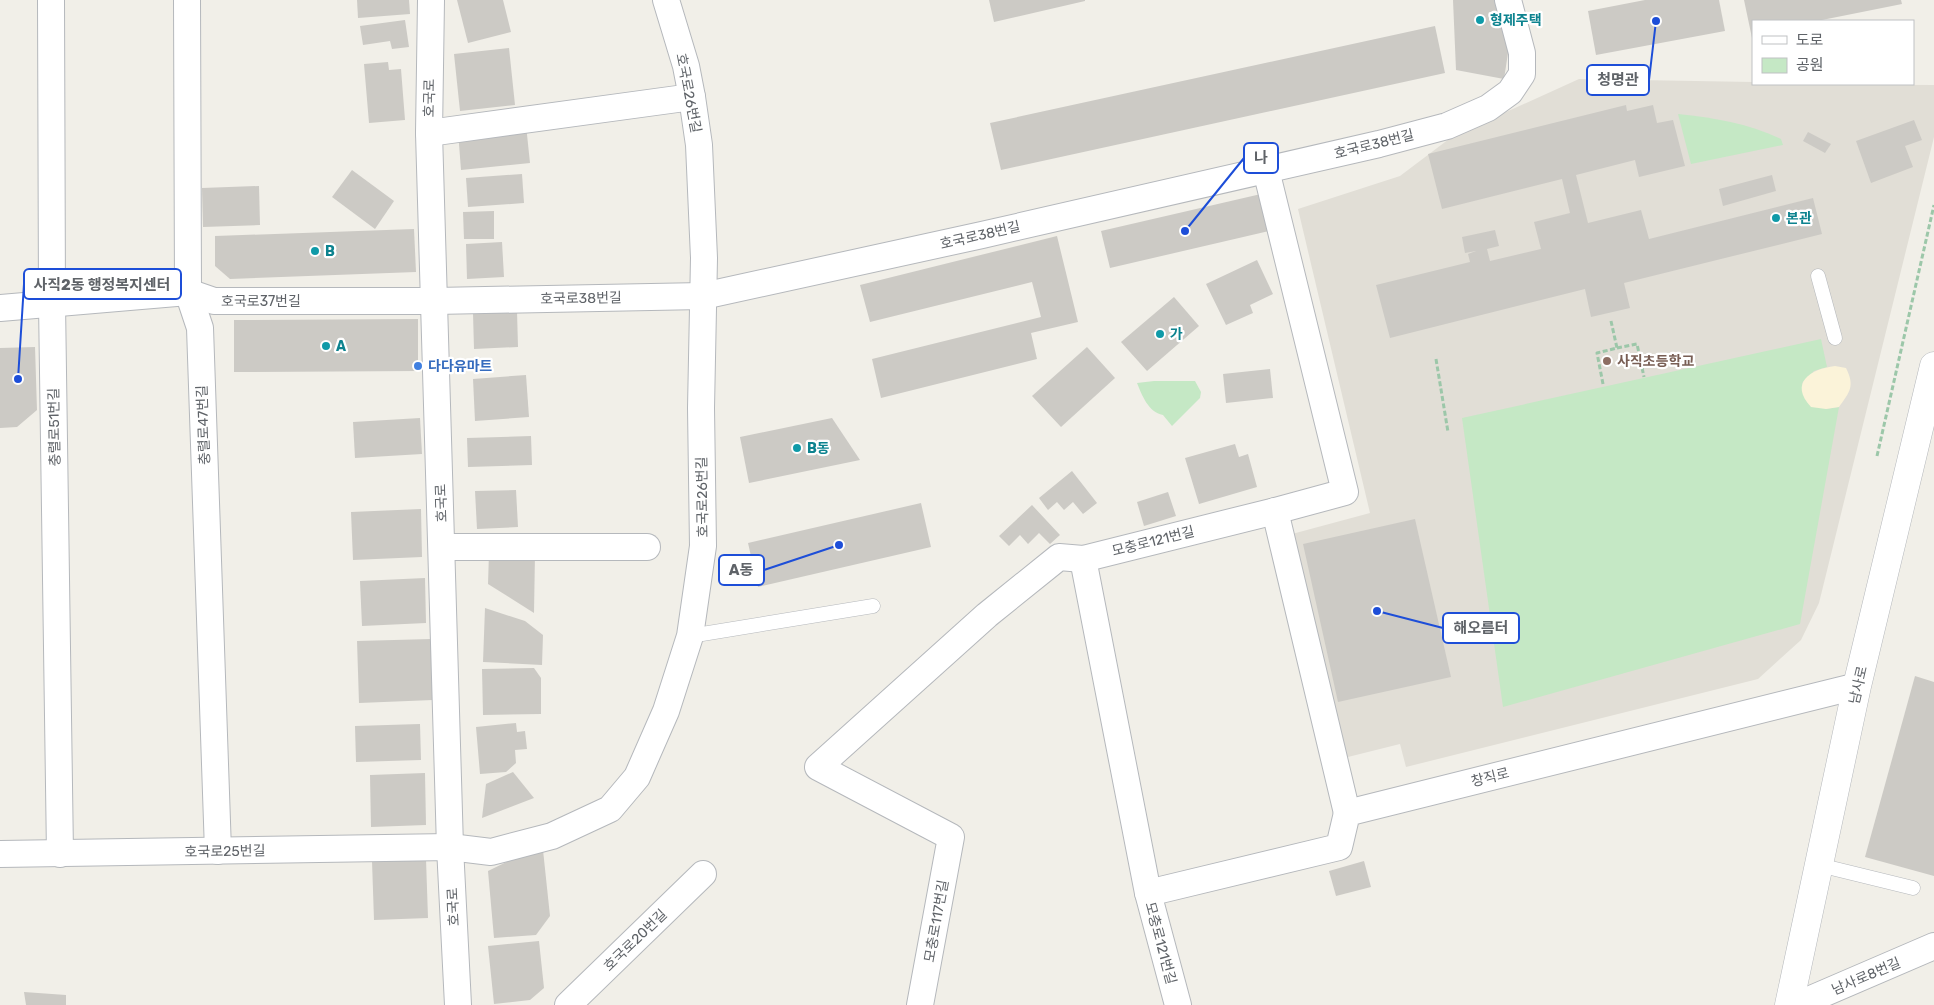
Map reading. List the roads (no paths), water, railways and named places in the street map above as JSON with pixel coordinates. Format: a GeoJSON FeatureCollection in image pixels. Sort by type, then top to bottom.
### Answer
{"type":"FeatureCollection","features":[{"type":"Feature","properties":{"kind":"street","name":"충렬로51번길"},"geometry":{"type":"LineString","coordinates":[[51,0],[52,303],[60,854]]}},
{"type":"Feature","properties":{"kind":"street","name":"충렬로47번길"},"geometry":{"type":"LineString","coordinates":[[187,0],[188,292],[200,328],[218,851]]}},
{"type":"Feature","properties":{"kind":"street","name":"호국로"},"geometry":{"type":"LineString","coordinates":[[431,0],[429,132],[450,847],[458,1005]]}},
{"type":"Feature","properties":{"kind":"street","name":"호국로26번길"},"geometry":{"type":"LineString","coordinates":[[450,847],[491,852],[552,836],[610,809],[636,778],[666,711],[690,636],[703,546],[701,408],[704,258],[699,145],[692,96],[686,66],[666,0]]}},
{"type":"Feature","properties":{"kind":"street","name":"호국로38번길"},"geometry":{"type":"LineString","coordinates":[[435,301],[703,296],[982,235],[1379,144],[1447,126],[1488,108],[1510,92],[1522,74],[1522,53],[1508,0]]}},
{"type":"Feature","properties":{"kind":"street"},"geometry":{"type":"LineString","coordinates":[[429,132],[692,96]]}},
{"type":"Feature","properties":{"kind":"street","name":"모충로121번길"},"geometry":{"type":"LineString","coordinates":[[1178,1005],[1148,893],[1083,559],[1345,492],[1266,170]]}},
{"type":"Feature","properties":{"kind":"street","name":"호국로37번길"},"geometry":{"type":"LineString","coordinates":[[0,308],[188,292],[214,301],[435,301]]}},
{"type":"Feature","properties":{"kind":"street","name":"남사로"},"geometry":{"type":"LineString","coordinates":[[1789,1005],[1857,686],[1934,366]]}},
{"type":"Feature","properties":{"kind":"street"},"geometry":{"type":"LineString","coordinates":[[1148,893],[1339,847],[1347,812],[1275,511]]}},
{"type":"Feature","properties":{"kind":"street"},"geometry":{"type":"LineString","coordinates":[[442,547],[647,547]]}},
{"type":"Feature","properties":{"kind":"street","name":"모충로117번길"},"geometry":{"type":"LineString","coordinates":[[920,1005],[951,837],[818,767],[987,615],[1059,557],[1083,559]]}},
{"type":"Feature","properties":{"kind":"street","name":"창직로"},"geometry":{"type":"LineString","coordinates":[[1347,812],[1857,686]]}},
{"type":"Feature","properties":{"kind":"street","name":"호국로25번길"},"geometry":{"type":"LineString","coordinates":[[0,854],[450,847]]}},
{"type":"Feature","properties":{"kind":"street","name":"호국로20번길"},"geometry":{"type":"LineString","coordinates":[[568,1005],[703,874]]}},
{"type":"Feature","properties":{"kind":"street","name":"남사로8번길"},"geometry":{"type":"LineString","coordinates":[[1798,1005],[1934,946]]}},
{"type":"Feature","properties":{"kind":"lane"},"geometry":{"type":"LineString","coordinates":[[1818,276],[1835,338]]}},
{"type":"Feature","properties":{"kind":"lane"},"geometry":{"type":"LineString","coordinates":[[690,636],[873,606]]}},
{"type":"Feature","properties":{"kind":"lane"},"geometry":{"type":"LineString","coordinates":[[1819,865],[1913,888]]}},
{"type":"Feature","properties":{"kind":"place","name":"형제주택"},"geometry":{"type":"Point","coordinates":[1480,20]}},
{"type":"Feature","properties":{"kind":"place","name":"청명관"},"geometry":{"type":"Point","coordinates":[1656,21]}},
{"type":"Feature","properties":{"kind":"place","name":"본관"},"geometry":{"type":"Point","coordinates":[1776,218]}},
{"type":"Feature","properties":{"kind":"place","name":"나"},"geometry":{"type":"Point","coordinates":[1185,231]}},
{"type":"Feature","properties":{"kind":"place","name":"B"},"geometry":{"type":"Point","coordinates":[315,251]}},
{"type":"Feature","properties":{"kind":"place","name":"가"},"geometry":{"type":"Point","coordinates":[1160,334]}},
{"type":"Feature","properties":{"kind":"place","name":"A"},"geometry":{"type":"Point","coordinates":[326,346]}},
{"type":"Feature","properties":{"kind":"place","name":"사직초등학교"},"geometry":{"type":"Point","coordinates":[1607,361]}},
{"type":"Feature","properties":{"kind":"place","name":"다다유마트"},"geometry":{"type":"Point","coordinates":[418,366]}},
{"type":"Feature","properties":{"kind":"place","name":"사직2동 행정복지센터"},"geometry":{"type":"Point","coordinates":[18,379]}},
{"type":"Feature","properties":{"kind":"place","name":"B동"},"geometry":{"type":"Point","coordinates":[797,448]}},
{"type":"Feature","properties":{"kind":"place","name":"A동"},"geometry":{"type":"Point","coordinates":[839,545]}},
{"type":"Feature","properties":{"kind":"place","name":"해오름터"},"geometry":{"type":"Point","coordinates":[1377,611]}}]}
